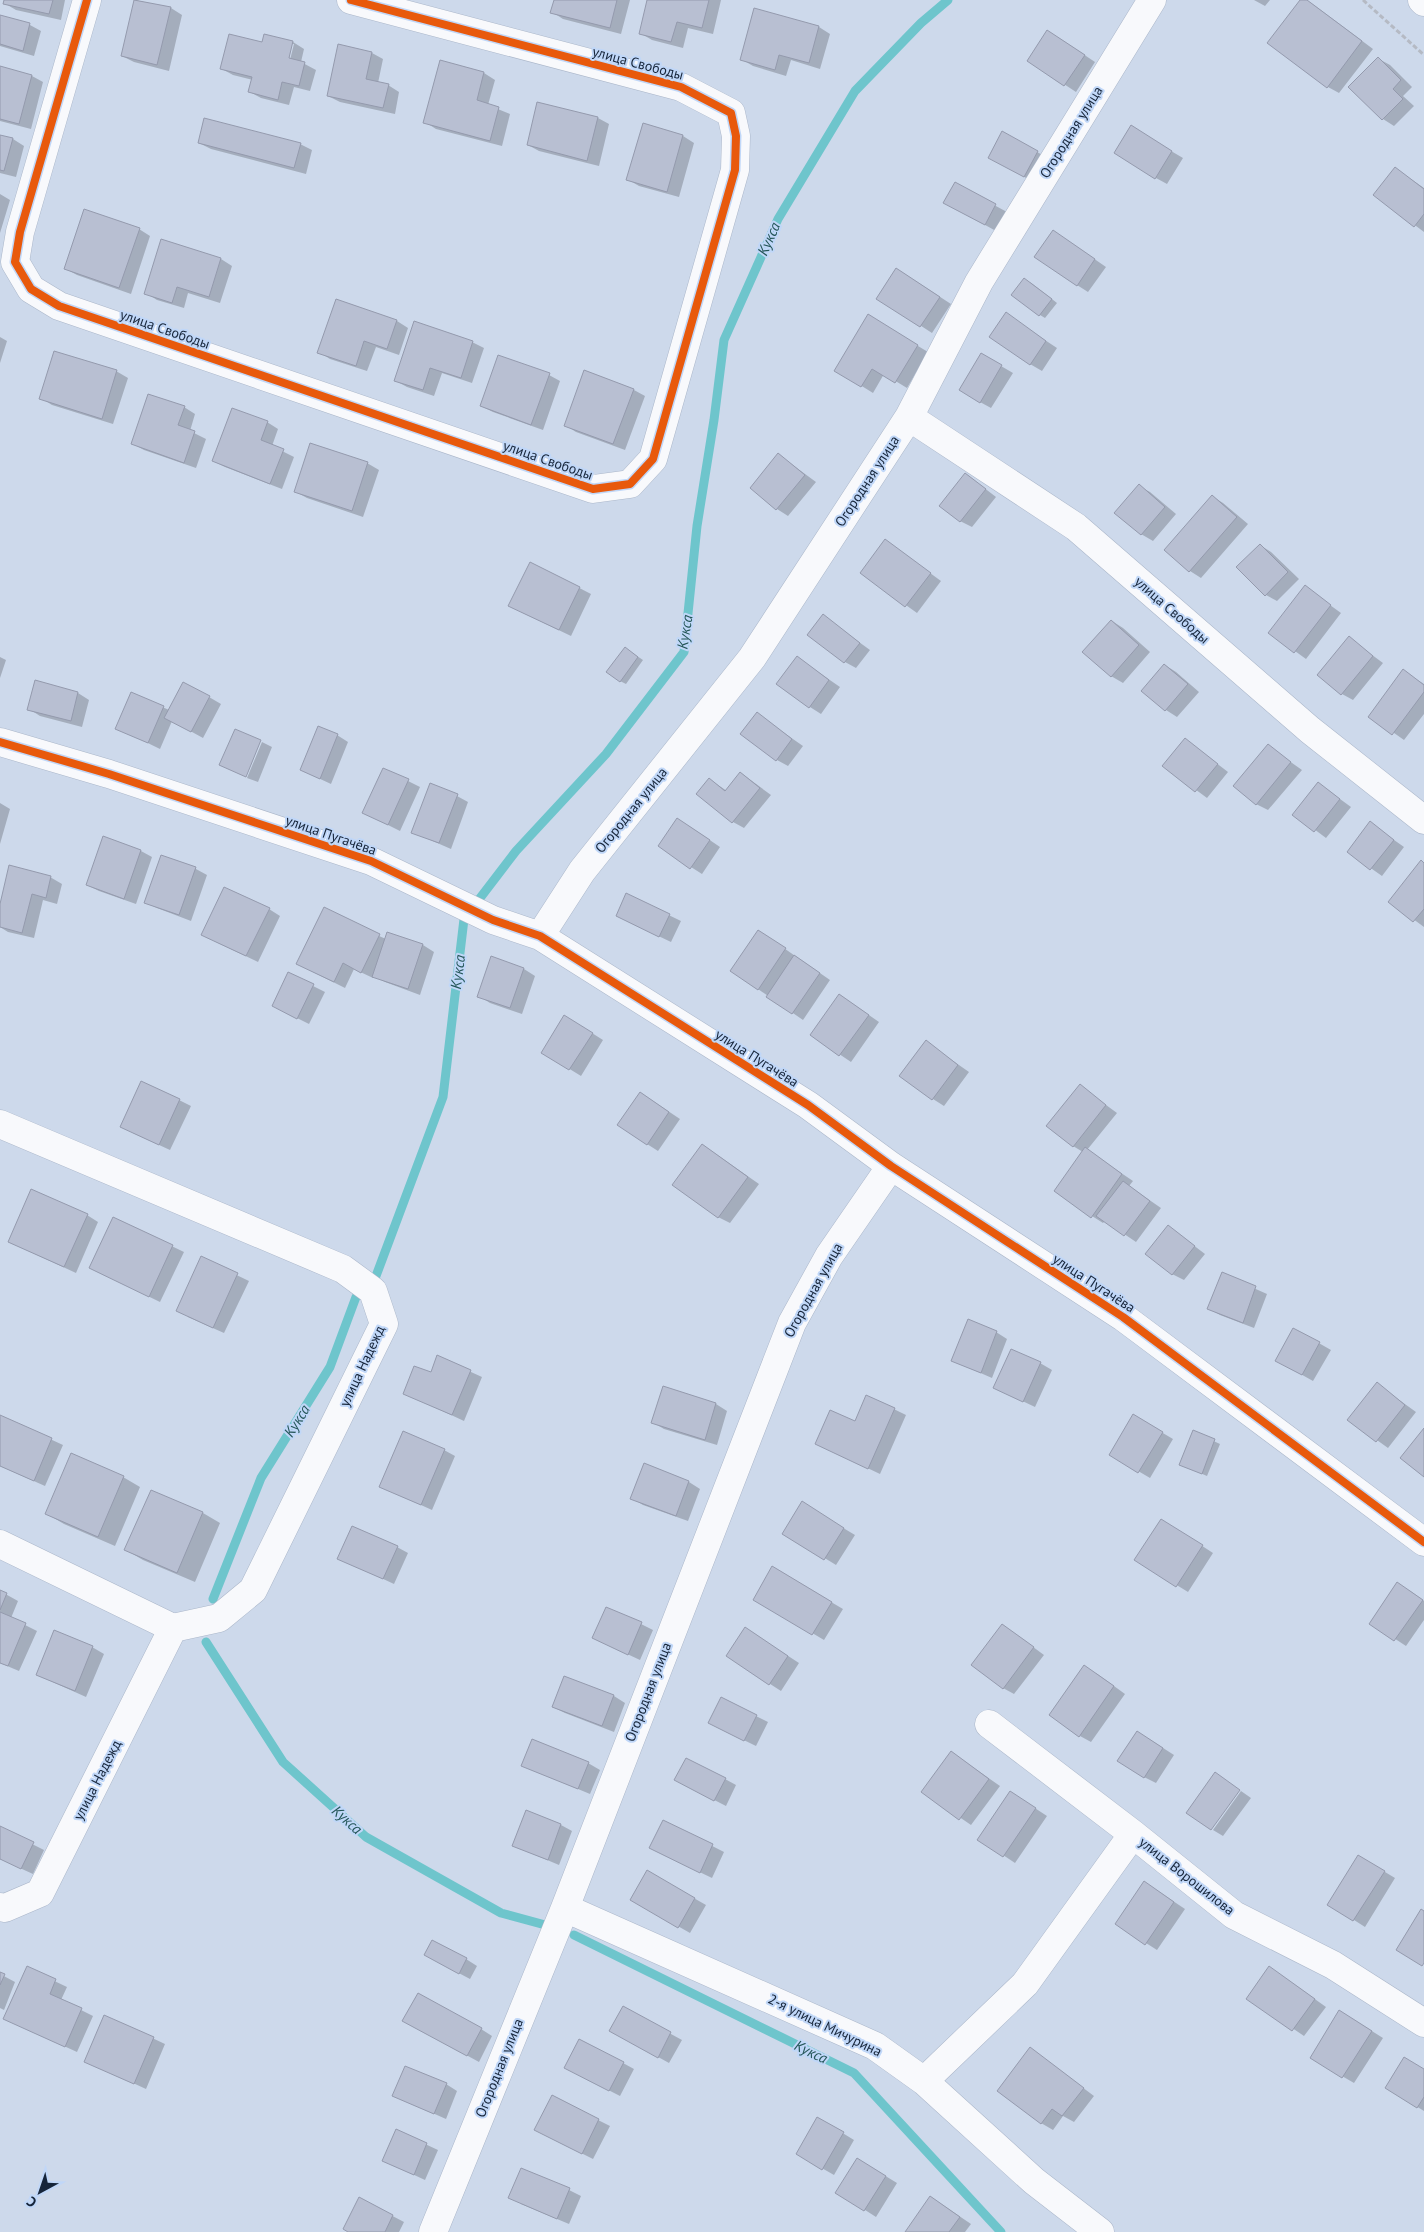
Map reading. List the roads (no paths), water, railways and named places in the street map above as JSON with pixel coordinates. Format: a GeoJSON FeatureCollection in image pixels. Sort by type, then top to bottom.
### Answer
{"type":"FeatureCollection","features":[{"type":"Feature","properties":{"kind":"street","name":"улица Свободы"},"geometry":{"type":"LineString","coordinates":[[87,0],[20,232],[16,262],[31,289],[58,306],[593,489],[630,484],[653,459],[735,170],[736,136],[731,113],[681,87],[351,0]]}},
{"type":"Feature","properties":{"kind":"street","name":"Огородная улица"},"geometry":{"type":"LineString","coordinates":[[540,936],[582,871],[752,658],[909,417],[979,282],[1152,0]]}},
{"type":"Feature","properties":{"kind":"street","name":"улица Свободы"},"geometry":{"type":"LineString","coordinates":[[909,417],[1076,527],[1310,730],[1424,820]]}},
{"type":"Feature","properties":{"kind":"street","name":"улица Пугачёва"},"geometry":{"type":"LineString","coordinates":[[0,742],[118,777],[371,861],[492,920],[540,936],[808,1104],[891,1166],[1123,1317],[1424,1542]]}},
{"type":"Feature","properties":{"kind":"street","name":"улица Надежд"},"geometry":{"type":"LineString","coordinates":[[0,1124],[343,1269],[374,1291],[384,1324],[253,1590],[219,1618],[173,1628],[40,1893],[5,1908],[0,1907]]}},
{"type":"Feature","properties":{"kind":"street","name":"Огородная улица"},"geometry":{"type":"LineString","coordinates":[[433,2232],[565,1908],[792,1323],[829,1256],[891,1166]]}},
{"type":"Feature","properties":{"kind":"street"},"geometry":{"type":"LineString","coordinates":[[0,1544],[173,1628]]}},
{"type":"Feature","properties":{"kind":"street","name":"улица Ворошилова"},"geometry":{"type":"LineString","coordinates":[[989,1724],[1133,1834],[1234,1915],[1333,1965],[1424,2023]]}},
{"type":"Feature","properties":{"kind":"street"},"geometry":{"type":"LineString","coordinates":[[924,2081],[1024,1984],[1133,1834]]}},
{"type":"Feature","properties":{"kind":"street","name":"2-я улица Мичурина"},"geometry":{"type":"LineString","coordinates":[[565,1908],[875,2046],[924,2081],[1034,2181],[1100,2232]]}},
{"type":"Feature","properties":{"kind":"waterway","name":"Кукса"},"geometry":{"type":"LineString","coordinates":[[376,1276],[443,1097],[464,919],[516,851],[606,754],[684,652],[697,526],[714,420],[724,340],[778,219],[855,91],[921,23],[948,0]]}},
{"type":"Feature","properties":{"kind":"waterway","name":"Кукса"},"geometry":{"type":"LineString","coordinates":[[213,1599],[261,1478],[330,1367],[356,1297]]}},
{"type":"Feature","properties":{"kind":"waterway","name":"Кукса"},"geometry":{"type":"LineString","coordinates":[[206,1642],[283,1762],[366,1837],[501,1913],[549,1926]]}},
{"type":"Feature","properties":{"kind":"waterway","name":"Кукса"},"geometry":{"type":"LineString","coordinates":[[574,1935],[854,2073],[1001,2232]]}}]}
